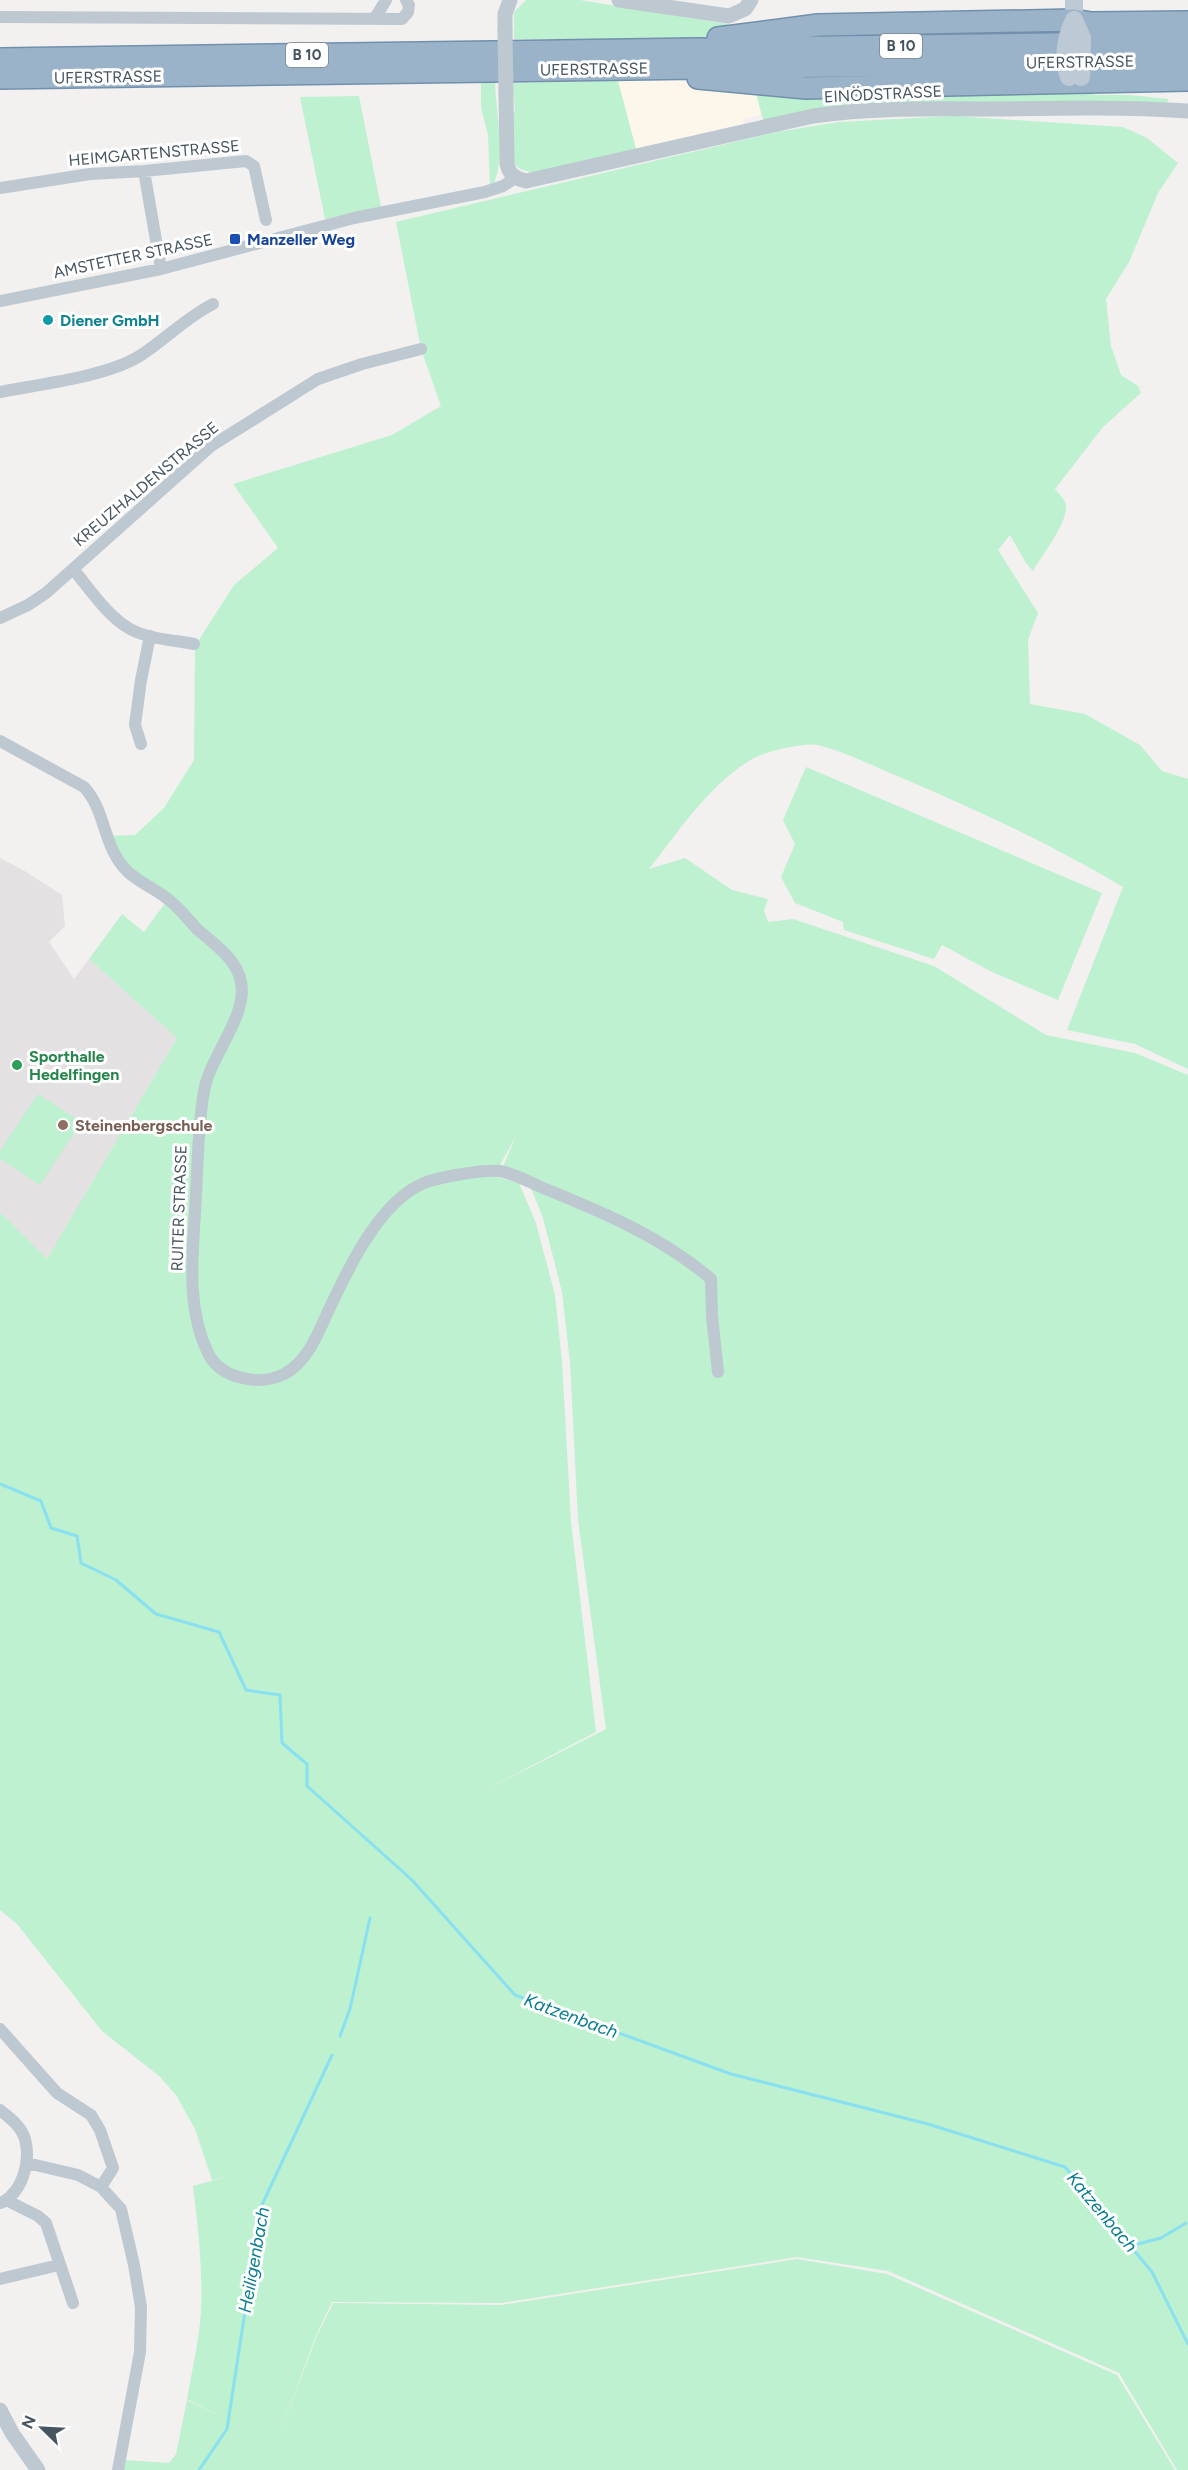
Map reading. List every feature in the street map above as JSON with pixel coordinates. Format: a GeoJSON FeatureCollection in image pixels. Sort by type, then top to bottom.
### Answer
{"type":"FeatureCollection","features":[{"type":"Feature","properties":{"kind":"highway"},"geometry":{"type":"LineString","coordinates":[[614,51],[639,41],[706,39],[819,26],[1040,21],[1074,10],[1110,22],[1188,22]]}},
{"type":"Feature","properties":{"kind":"highway","name":"UFERSTRASSE"},"geometry":{"type":"LineString","coordinates":[[0,59],[1188,42]]}},
{"type":"Feature","properties":{"kind":"highway","name":"UFERSTRASSE"},"geometry":{"type":"LineString","coordinates":[[0,78],[1188,61]]}},
{"type":"Feature","properties":{"kind":"highway"},"geometry":{"type":"LineString","coordinates":[[645,68],[668,77],[796,88],[1075,79],[1188,81]]}},
{"type":"Feature","properties":{"kind":"main road"},"geometry":{"type":"LineString","coordinates":[[1074,10],[1082,38],[1075,79]]}},
{"type":"Feature","properties":{"kind":"street"},"geometry":{"type":"LineString","coordinates":[[375,18],[386,0]]}},
{"type":"Feature","properties":{"kind":"street"},"geometry":{"type":"LineString","coordinates":[[0,17],[402,19],[408,12],[409,4],[406,0]]}},
{"type":"Feature","properties":{"kind":"street"},"geometry":{"type":"LineString","coordinates":[[510,0],[505,14],[507,164],[509,173],[515,178]]}},
{"type":"Feature","properties":{"kind":"street"},"geometry":{"type":"LineString","coordinates":[[619,0],[724,16],[734,16],[741,12],[751,0]]}},
{"type":"Feature","properties":{"kind":"street","name":"EINÖDSTRASSE"},"geometry":{"type":"LineString","coordinates":[[515,178],[526,181],[813,116],[848,111],[1037,108],[1188,111]]}},
{"type":"Feature","properties":{"kind":"street","name":"HEIMGARTENSTRASSE"},"geometry":{"type":"LineString","coordinates":[[0,188],[90,174],[246,161],[254,166],[266,220]]}},
{"type":"Feature","properties":{"kind":"street"},"geometry":{"type":"LineString","coordinates":[[144,171],[161,269]]}},
{"type":"Feature","properties":{"kind":"street","name":"AMSTETTER STRASSE"},"geometry":{"type":"LineString","coordinates":[[0,301],[161,269],[354,218],[485,192],[503,186],[515,178]]}},
{"type":"Feature","properties":{"kind":"street"},"geometry":{"type":"LineString","coordinates":[[0,392],[96,373],[126,362],[138,356],[193,315],[213,304]]}},
{"type":"Feature","properties":{"kind":"street","name":"KREUZHALDENSTRASSE"},"geometry":{"type":"LineString","coordinates":[[0,618],[28,605],[46,593],[211,446],[318,380],[362,364],[421,349]]}},
{"type":"Feature","properties":{"kind":"street"},"geometry":{"type":"LineString","coordinates":[[73,568],[115,619],[132,630],[194,645]]}},
{"type":"Feature","properties":{"kind":"street"},"geometry":{"type":"LineString","coordinates":[[141,744],[135,725],[150,636]]}},
{"type":"Feature","properties":{"kind":"street","name":"RUITER STRASSE"},"geometry":{"type":"LineString","coordinates":[[0,741],[84,788],[92,797],[105,836],[116,857],[130,873],[168,899],[224,953],[236,967],[241,981],[242,993],[238,1011],[204,1087],[198,1134],[192,1279],[198,1325],[208,1353],[217,1365],[230,1375],[250,1380],[269,1379],[288,1372],[310,1348],[346,1274],[370,1236],[407,1192],[430,1181],[501,1171],[635,1227],[690,1260],[711,1279],[718,1372]]}},
{"type":"Feature","properties":{"kind":"street"},"geometry":{"type":"LineString","coordinates":[[0,2030],[57,2093],[91,2115],[100,2130],[113,2168],[101,2187]]}},
{"type":"Feature","properties":{"kind":"street"},"geometry":{"type":"LineString","coordinates":[[0,2110],[16,2124],[25,2139],[27,2163],[20,2182],[3,2202],[38,2216],[46,2223],[73,2303]]}},
{"type":"Feature","properties":{"kind":"street"},"geometry":{"type":"LineString","coordinates":[[27,2163],[78,2175],[101,2187],[121,2209],[141,2307],[140,2352],[118,2470]]}},
{"type":"Feature","properties":{"kind":"street"},"geometry":{"type":"LineString","coordinates":[[0,2279],[59,2265]]}},
{"type":"Feature","properties":{"kind":"street"},"geometry":{"type":"LineString","coordinates":[[0,2410],[12,2433],[38,2470]]}},
{"type":"Feature","properties":{"kind":"shaded area"},"geometry":{"type":"Polygon","coordinates":[[[618,81],[683,81],[755,89],[761,115],[744,119],[743,124],[636,149],[618,81]]]}},
{"type":"Feature","properties":{"kind":"shaded area","name":"Steinenbergschule"},"geometry":{"type":"Polygon","coordinates":[[[0,858],[62,895],[65,926],[49,942],[74,979],[89,959],[177,1038],[47,1260],[0,1212],[0,858]]]}},
{"type":"Feature","properties":{"kind":"green space"},"geometry":{"type":"Polygon","coordinates":[[[526,0],[580,0],[728,24],[728,34],[682,39],[514,39],[514,12],[526,0]]]}},
{"type":"Feature","properties":{"kind":"green space"},"geometry":{"type":"Polygon","coordinates":[[[618,81],[636,149],[533,173],[520,169],[514,163],[511,111],[515,111],[513,83],[618,81]]]}},
{"type":"Feature","properties":{"kind":"green space"},"geometry":{"type":"Polygon","coordinates":[[[481,83],[495,83],[500,149],[497,174],[493,184],[490,185],[488,135],[481,108],[481,83]]]}},
{"type":"Feature","properties":{"kind":"green space"},"geometry":{"type":"Polygon","coordinates":[[[1089,88],[1090,93],[1096,95],[1129,95],[1168,99],[1167,105],[763,120],[755,89],[1089,88]]]}},
{"type":"Feature","properties":{"kind":"green space"},"geometry":{"type":"Polygon","coordinates":[[[359,96],[381,207],[325,219],[300,97],[359,96]]]}},
{"type":"Feature","properties":{"kind":"green space"},"geometry":{"type":"Polygon","coordinates":[[[954,116],[1123,127],[1147,138],[1178,163],[1158,193],[1129,262],[1106,299],[1111,346],[1121,375],[1138,386],[1141,393],[1103,427],[1055,489],[1066,505],[1066,512],[1054,539],[1033,571],[1010,535],[998,550],[1038,613],[1028,640],[1030,704],[1085,714],[1140,745],[1162,771],[1188,779],[1188,1069],[1135,1044],[1067,1030],[1123,887],[1014,829],[930,790],[839,752],[812,744],[777,750],[756,757],[725,779],[697,807],[649,869],[685,858],[732,890],[768,899],[764,911],[768,922],[793,919],[934,966],[1046,1035],[1135,1053],[1188,1075],[1188,2470],[1177,2470],[1119,2373],[888,2271],[797,2257],[501,2303],[332,2302],[315,2338],[276,2444],[316,2338],[333,2303],[501,2305],[797,2259],[887,2274],[1117,2375],[1175,2470],[122,2470],[125,2460],[169,2463],[176,2454],[187,2400],[222,2417],[187,2399],[201,2312],[201,2265],[193,2186],[229,2176],[212,2180],[195,2129],[176,2095],[159,2076],[102,2031],[17,1924],[0,1910],[0,1212],[47,1259],[177,1038],[89,959],[122,914],[144,932],[168,899],[130,873],[105,836],[135,835],[164,808],[194,760],[195,646],[234,585],[278,548],[233,484],[392,435],[441,406],[421,349],[396,222],[777,132],[839,122],[954,116]],[[516,1136],[494,1176],[519,1183],[536,1223],[555,1295],[562,1361],[571,1522],[596,1732],[481,1792],[606,1729],[578,1520],[570,1363],[562,1292],[543,1218],[529,1183],[501,1171],[516,1136]]]}},
{"type":"Feature","properties":{"kind":"green space"},"geometry":{"type":"Polygon","coordinates":[[[806,767],[1102,893],[1058,1000],[992,972],[942,945],[934,959],[844,930],[843,922],[795,903],[781,877],[795,844],[783,820],[806,767]]]}},
{"type":"Feature","properties":{"kind":"green space"},"geometry":{"type":"Polygon","coordinates":[[[38,1094],[81,1122],[40,1185],[0,1159],[0,1151],[38,1094]]]}},
{"type":"Feature","properties":{"kind":"waterway","name":"Katzenbach"},"geometry":{"type":"LineString","coordinates":[[0,1484],[41,1501],[51,1528],[77,1536],[81,1563],[116,1580],[156,1614],[219,1632],[246,1690],[280,1695],[282,1743],[307,1764],[307,1786],[412,1880],[515,1995],[731,2074],[928,2124],[1065,2167],[1152,2272],[1188,2344]]}},
{"type":"Feature","properties":{"kind":"waterway","name":"Heiligenbach"},"geometry":{"type":"LineString","coordinates":[[340,2036],[350,2009],[370,1918]]}},
{"type":"Feature","properties":{"kind":"waterway","name":"Heiligenbach"},"geometry":{"type":"LineString","coordinates":[[199,2470],[227,2429],[261,2207],[332,2055]]}},
{"type":"Feature","properties":{"kind":"waterway"},"geometry":{"type":"LineString","coordinates":[[1130,2246],[1161,2238],[1186,2223]]}},
{"type":"Feature","properties":{"kind":"place","name":"Manzeller Weg"},"geometry":{"type":"Point","coordinates":[235,239]}},
{"type":"Feature","properties":{"kind":"place","name":"Diener GmbH"},"geometry":{"type":"Point","coordinates":[48,320]}},
{"type":"Feature","properties":{"kind":"place","name":"Sporthalle Hedelfingen"},"geometry":{"type":"Point","coordinates":[17,1065]}},
{"type":"Feature","properties":{"kind":"place","name":"Steinenbergschule"},"geometry":{"type":"Point","coordinates":[63,1125]}}]}
